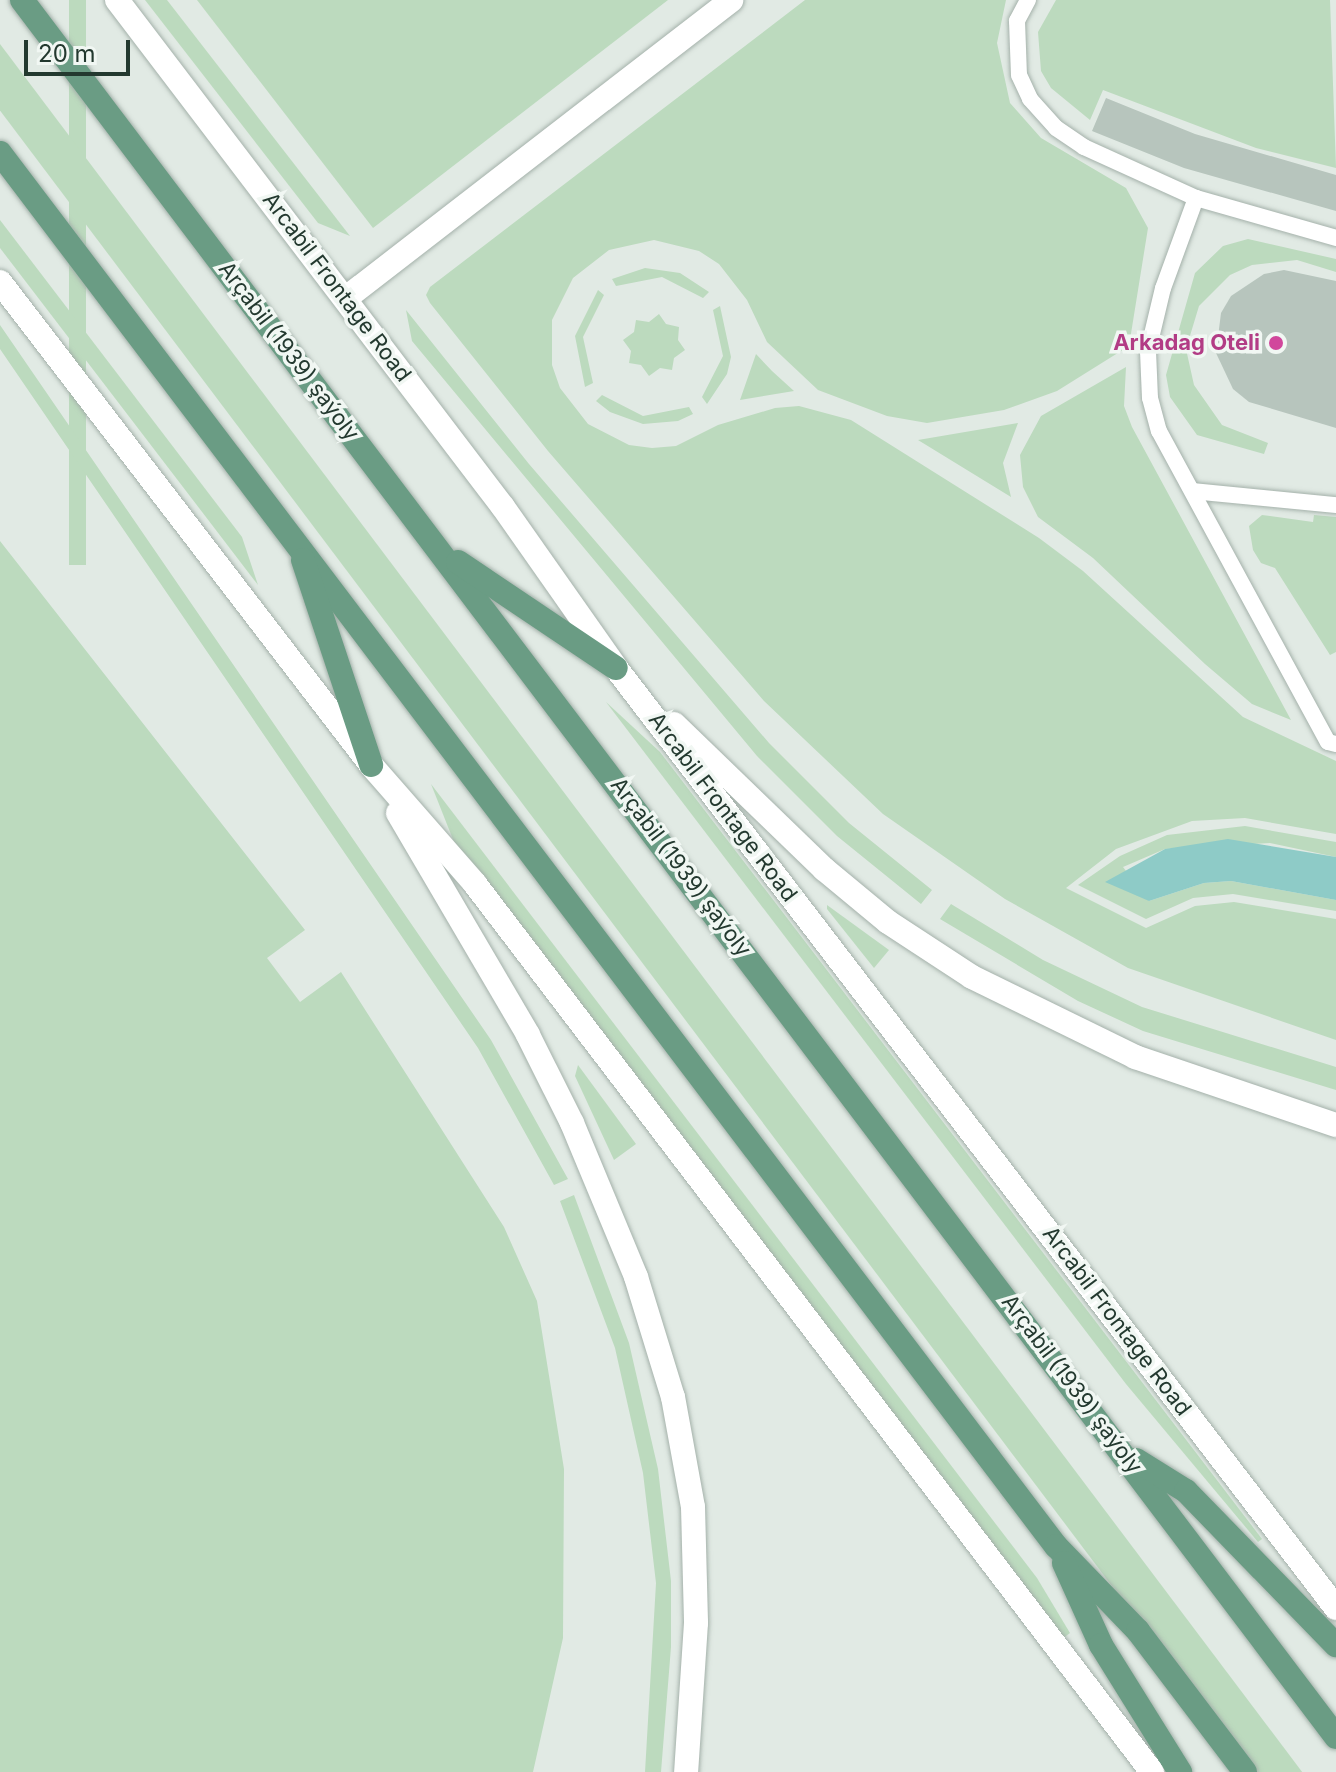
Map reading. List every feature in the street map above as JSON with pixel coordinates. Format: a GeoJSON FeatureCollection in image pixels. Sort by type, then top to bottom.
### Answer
{"type":"FeatureCollection","features":[{"type":"Feature","properties":{"kind":"main road","name":"Arçabil (1939) şaýoly"},"geometry":{"type":"LineString","coordinates":[[22,0],[1125,1454],[1336,1737]]}},
{"type":"Feature","properties":{"kind":"main road"},"geometry":{"type":"LineString","coordinates":[[0,153],[296,539],[1056,1546],[1138,1631],[1245,1772]]}},
{"type":"Feature","properties":{"kind":"main road"},"geometry":{"type":"LineString","coordinates":[[296,539],[371,765]]}},
{"type":"Feature","properties":{"kind":"main road"},"geometry":{"type":"LineString","coordinates":[[441,550],[616,668]]}},
{"type":"Feature","properties":{"kind":"main road"},"geometry":{"type":"LineString","coordinates":[[1125,1454],[1186,1491],[1336,1645]]}},
{"type":"Feature","properties":{"kind":"main road"},"geometry":{"type":"LineString","coordinates":[[1056,1546],[1101,1645],[1180,1772]]}},
{"type":"Feature","properties":{"kind":"street","name":"Arcabil Frontage Road"},"geometry":{"type":"LineString","coordinates":[[117,0],[346,298],[616,668],[1336,1608]]}},
{"type":"Feature","properties":{"kind":"street"},"geometry":{"type":"LineString","coordinates":[[346,298],[731,0]]}},
{"type":"Feature","properties":{"kind":"street"},"geometry":{"type":"LineString","coordinates":[[0,282],[371,765],[484,897],[1152,1772]]}},
{"type":"Feature","properties":{"kind":"street"},"geometry":{"type":"LineString","coordinates":[[616,668],[824,869],[888,922],[972,977],[1135,1057],[1336,1125]]}},
{"type":"Feature","properties":{"kind":"street"},"geometry":{"type":"LineString","coordinates":[[371,765],[528,1035],[572,1123],[636,1277],[673,1397],[693,1507],[696,1623],[686,1772]]}},
{"type":"Feature","properties":{"kind":"lane"},"geometry":{"type":"LineString","coordinates":[[1028,0],[1017,21],[1014,48],[1019,75],[1042,115],[1084,147],[1196,198],[1336,238]]}},
{"type":"Feature","properties":{"kind":"lane"},"geometry":{"type":"LineString","coordinates":[[1196,198],[1163,288],[1148,351],[1150,398],[1159,431],[1328,742],[1336,744]]}},
{"type":"Feature","properties":{"kind":"lane"},"geometry":{"type":"LineString","coordinates":[[1192,491],[1336,505]]}},
{"type":"Feature","properties":{"kind":"green space"},"geometry":{"type":"Polygon","coordinates":[[[69,0],[86,0],[86,565],[69,565],[69,0]]]}},
{"type":"Feature","properties":{"kind":"green space"},"geometry":{"type":"Polygon","coordinates":[[[145,0],[167,0],[350,236],[318,223],[145,0]]]}},
{"type":"Feature","properties":{"kind":"green space"},"geometry":{"type":"Polygon","coordinates":[[[197,0],[668,0],[373,228],[197,0]]]}},
{"type":"Feature","properties":{"kind":"green space"},"geometry":{"type":"Polygon","coordinates":[[[805,0],[1006,0],[997,43],[1010,103],[1041,138],[1126,188],[1148,228],[1129,346],[1057,391],[1004,410],[927,423],[887,416],[818,390],[767,342],[747,300],[719,264],[699,251],[654,240],[609,250],[573,278],[552,320],[552,365],[560,388],[588,424],[629,445],[652,448],[676,446],[718,425],[775,408],[799,406],[851,420],[1039,538],[1083,571],[1243,717],[1336,761],[1336,834],[1245,818],[1192,821],[1116,849],[1066,888],[1146,928],[1195,906],[1234,902],[1336,919],[1336,1040],[1128,968],[1005,899],[883,814],[764,701],[548,451],[430,303],[426,295],[430,287],[805,0]]]}},
{"type":"Feature","properties":{"kind":"green space"},"geometry":{"type":"Polygon","coordinates":[[[1056,0],[1330,0],[1336,168],[1256,148],[1103,90],[1090,120],[1051,88],[1041,71],[1038,32],[1056,0]]]}},
{"type":"Feature","properties":{"kind":"green space"},"geometry":{"type":"Polygon","coordinates":[[[0,44],[1302,1772],[1252,1772],[0,110],[0,44]]]}},
{"type":"Feature","properties":{"kind":"green space"},"geometry":{"type":"Polygon","coordinates":[[[0,220],[242,537],[258,585],[0,248],[0,220]]]}},
{"type":"Feature","properties":{"kind":"green space"},"geometry":{"type":"Polygon","coordinates":[[[1248,239],[1336,259],[1336,272],[1297,260],[1252,265],[1230,275],[1199,306],[1186,349],[1194,385],[1222,425],[1268,443],[1264,454],[1197,435],[1170,397],[1166,375],[1195,273],[1223,246],[1248,239]]]}},
{"type":"Feature","properties":{"kind":"green space"},"geometry":{"type":"Polygon","coordinates":[[[645,268],[680,273],[709,292],[703,298],[662,277],[616,286],[612,279],[645,268]]]}},
{"type":"Feature","properties":{"kind":"green space"},"geometry":{"type":"Polygon","coordinates":[[[598,290],[604,295],[583,337],[593,383],[585,387],[575,336],[598,290]]]}},
{"type":"Feature","properties":{"kind":"green space"},"geometry":{"type":"Polygon","coordinates":[[[720,306],[731,357],[727,374],[707,404],[702,397],[723,356],[713,310],[720,306]]]}},
{"type":"Feature","properties":{"kind":"green space"},"geometry":{"type":"Polygon","coordinates":[[[406,310],[529,464],[769,743],[849,823],[932,890],[921,904],[837,836],[757,756],[412,341],[406,310]]]}},
{"type":"Feature","properties":{"kind":"green space"},"geometry":{"type":"Polygon","coordinates":[[[659,314],[666,324],[679,327],[678,340],[685,350],[674,358],[672,370],[660,368],[649,376],[641,365],[629,363],[631,351],[623,340],[634,332],[636,320],[649,322],[659,314]]]}},
{"type":"Feature","properties":{"kind":"green space"},"geometry":{"type":"Polygon","coordinates":[[[0,325],[491,1040],[568,1179],[554,1185],[478,1048],[0,349],[0,325]]]}},
{"type":"Feature","properties":{"kind":"green space"},"geometry":{"type":"Polygon","coordinates":[[[756,354],[772,371],[794,391],[740,400],[756,354]]]}},
{"type":"Feature","properties":{"kind":"green space"},"geometry":{"type":"Polygon","coordinates":[[[1126,367],[1124,406],[1132,427],[1291,720],[1252,704],[1205,664],[1093,558],[1038,517],[1023,487],[1020,455],[1041,416],[1126,367]]]}},
{"type":"Feature","properties":{"kind":"green space"},"geometry":{"type":"Polygon","coordinates":[[[602,395],[643,416],[689,407],[693,414],[678,421],[643,424],[610,412],[596,401],[602,395]]]}},
{"type":"Feature","properties":{"kind":"green space"},"geometry":{"type":"Polygon","coordinates":[[[1018,423],[1003,463],[1011,497],[918,440],[1018,423]]]}},
{"type":"Feature","properties":{"kind":"green space"},"geometry":{"type":"Polygon","coordinates":[[[1262,515],[1313,522],[1314,515],[1336,517],[1336,652],[1330,655],[1275,568],[1261,563],[1253,550],[1249,526],[1262,515]]]}},
{"type":"Feature","properties":{"kind":"green space"},"geometry":{"type":"Polygon","coordinates":[[[0,541],[305,930],[267,958],[300,1002],[341,972],[504,1227],[537,1301],[564,1469],[563,1638],[533,1772],[0,1772],[0,541]]]}},
{"type":"Feature","properties":{"kind":"green space"},"geometry":{"type":"Polygon","coordinates":[[[606,702],[660,752],[1262,1539],[1258,1542],[1126,1384],[606,702]]]}},
{"type":"Feature","properties":{"kind":"green space"},"geometry":{"type":"Polygon","coordinates":[[[431,784],[1037,1578],[1070,1633],[1062,1639],[454,842],[431,784]]]}},
{"type":"Feature","properties":{"kind":"green space"},"geometry":{"type":"Polygon","coordinates":[[[1245,826],[1336,842],[1336,857],[1270,843],[1165,849],[1123,867],[1149,901],[1204,883],[1231,881],[1336,900],[1336,911],[1233,894],[1193,898],[1146,919],[1078,885],[1120,856],[1167,835],[1245,826]]]}},
{"type":"Feature","properties":{"kind":"green space"},"geometry":{"type":"Polygon","coordinates":[[[951,904],[1043,960],[1142,1007],[1336,1067],[1336,1090],[1143,1031],[1078,1001],[940,919],[951,904]]]}},
{"type":"Feature","properties":{"kind":"green space"},"geometry":{"type":"Polygon","coordinates":[[[827,905],[889,950],[874,968],[827,909],[827,905]]]}},
{"type":"Feature","properties":{"kind":"green space"},"geometry":{"type":"Polygon","coordinates":[[[578,1065],[636,1144],[614,1160],[575,1076],[578,1065]]]}},
{"type":"Feature","properties":{"kind":"green space"},"geometry":{"type":"Polygon","coordinates":[[[574,1195],[629,1343],[658,1469],[671,1581],[671,1647],[661,1772],[645,1772],[656,1583],[643,1473],[615,1348],[560,1201],[574,1195]]]}},
{"type":"Feature","properties":{"kind":"water"},"geometry":{"type":"Polygon","coordinates":[[[1228,839],[1336,857],[1336,900],[1231,881],[1204,883],[1149,901],[1105,882],[1165,849],[1228,839]]]}},
{"type":"Feature","properties":{"kind":"building"},"geometry":{"type":"Polygon","coordinates":[[[1106,98],[1195,134],[1336,175],[1336,211],[1184,168],[1092,131],[1106,98]]]}},
{"type":"Feature","properties":{"kind":"building","name":"Arkadag Oteli"},"geometry":{"type":"Polygon","coordinates":[[[1284,270],[1336,281],[1336,428],[1249,402],[1233,389],[1216,353],[1221,313],[1231,296],[1264,274],[1284,270]]]}},
{"type":"Feature","properties":{"kind":"place","name":"Arkadag Oteli"},"geometry":{"type":"Point","coordinates":[1276,343]}}]}
